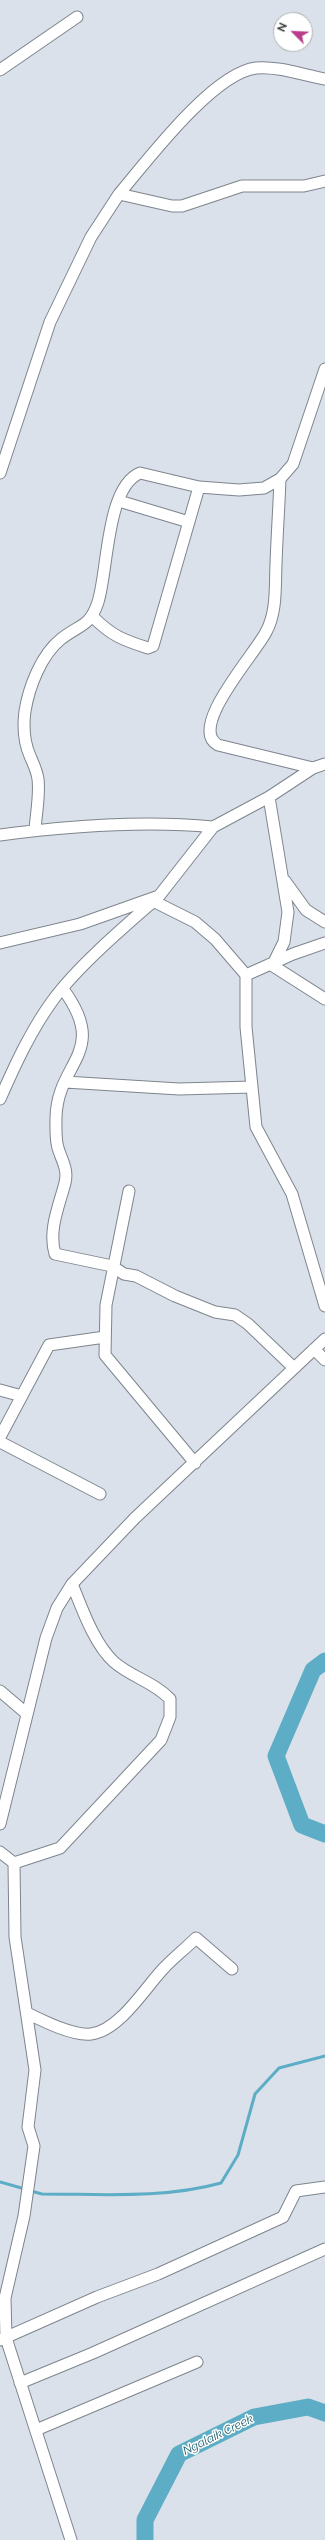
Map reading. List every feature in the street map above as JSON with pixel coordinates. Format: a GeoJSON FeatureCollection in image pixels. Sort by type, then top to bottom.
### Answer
{"type":"FeatureCollection","features":[{"type":"Feature","properties":{"kind":"street"},"geometry":{"type":"LineString","coordinates":[[0,70],[78,17]]}},
{"type":"Feature","properties":{"kind":"street"},"geometry":{"type":"LineString","coordinates":[[0,473],[50,322],[91,237],[119,194],[178,125],[220,86],[254,68],[267,68],[325,79]]}},
{"type":"Feature","properties":{"kind":"street"},"geometry":{"type":"LineString","coordinates":[[119,194],[172,206],[182,206],[242,186],[304,186],[325,181]]}},
{"type":"Feature","properties":{"kind":"street"},"geometry":{"type":"LineString","coordinates":[[35,830],[38,778],[26,742],[25,710],[39,668],[48,652],[60,639],[93,617],[104,580],[107,541],[119,501],[128,482],[133,476],[140,474],[199,487],[252,490],[264,488],[280,479],[293,464],[325,369]]}},
{"type":"Feature","properties":{"kind":"street"},"geometry":{"type":"LineString","coordinates":[[280,479],[273,615],[259,644],[213,711],[208,733],[210,739],[218,745],[313,768]]}},
{"type":"Feature","properties":{"kind":"street"},"geometry":{"type":"LineString","coordinates":[[93,617],[110,634],[118,638],[148,648],[153,646],[199,487]]}},
{"type":"Feature","properties":{"kind":"street"},"geometry":{"type":"LineString","coordinates":[[119,501],[189,522]]}},
{"type":"Feature","properties":{"kind":"street"},"geometry":{"type":"LineString","coordinates":[[0,1099],[37,1025],[63,989],[156,898],[213,827],[269,797],[313,768],[325,764]]}},
{"type":"Feature","properties":{"kind":"street"},"geometry":{"type":"LineString","coordinates":[[269,797],[288,912],[287,930],[272,963]]}},
{"type":"Feature","properties":{"kind":"street"},"geometry":{"type":"LineString","coordinates":[[0,835],[35,830],[169,822],[213,827]]}},
{"type":"Feature","properties":{"kind":"street"},"geometry":{"type":"LineString","coordinates":[[282,877],[306,910],[325,922]]}},
{"type":"Feature","properties":{"kind":"street"},"geometry":{"type":"LineString","coordinates":[[0,943],[80,924],[156,898]]}},
{"type":"Feature","properties":{"kind":"street"},"geometry":{"type":"LineString","coordinates":[[156,898],[195,922],[214,939],[246,975],[246,1027],[256,1128],[292,1194],[325,1306]]}},
{"type":"Feature","properties":{"kind":"street"},"geometry":{"type":"LineString","coordinates":[[246,975],[272,963],[325,943]]}},
{"type":"Feature","properties":{"kind":"street"},"geometry":{"type":"LineString","coordinates":[[272,963],[325,999]]}},
{"type":"Feature","properties":{"kind":"street"},"geometry":{"type":"LineString","coordinates":[[63,989],[77,1007],[82,1038],[74,1065],[65,1082],[57,1104],[56,1118],[58,1150],[66,1166],[65,1183],[55,1215],[53,1246],[55,1254],[112,1266],[124,1274],[136,1276],[175,1296],[215,1312],[235,1315],[248,1324],[294,1368]]}},
{"type":"Feature","properties":{"kind":"street"},"geometry":{"type":"LineString","coordinates":[[65,1082],[179,1089],[252,1087]]}},
{"type":"Feature","properties":{"kind":"street"},"geometry":{"type":"LineString","coordinates":[[129,1191],[112,1266],[106,1305],[105,1355],[107,1360],[195,1463]]}},
{"type":"Feature","properties":{"kind":"street"},"geometry":{"type":"LineString","coordinates":[[0,1437],[49,1345],[105,1337]]}},
{"type":"Feature","properties":{"kind":"street"},"geometry":{"type":"LineString","coordinates":[[0,1824],[46,1638],[57,1608],[72,1584],[135,1518],[325,1339]]}},
{"type":"Feature","properties":{"kind":"street"},"geometry":{"type":"LineString","coordinates":[[314,1349],[325,1360]]}},
{"type":"Feature","properties":{"kind":"street"},"geometry":{"type":"LineString","coordinates":[[0,1390],[22,1396]]}},
{"type":"Feature","properties":{"kind":"street"},"geometry":{"type":"LineString","coordinates":[[0,1442],[100,1494]]}},
{"type":"Feature","properties":{"kind":"street"},"geometry":{"type":"LineString","coordinates":[[14,1863],[60,1848],[161,1740],[170,1717],[170,1699],[159,1688],[114,1661],[93,1632],[72,1584]]}},
{"type":"Feature","properties":{"kind":"street"},"geometry":{"type":"LineString","coordinates":[[0,1691],[27,1714]]}},
{"type":"Feature","properties":{"kind":"street"},"geometry":{"type":"LineString","coordinates":[[0,1852],[14,1863]]}},
{"type":"Feature","properties":{"kind":"street"},"geometry":{"type":"LineString","coordinates":[[14,1863],[15,1937],[34,2070],[28,2127],[34,2146],[24,2216],[5,2298],[3,2339],[36,2430],[71,2540]]}},
{"type":"Feature","properties":{"kind":"street"},"geometry":{"type":"LineString","coordinates":[[27,2013],[50,2024],[80,2033],[90,2034],[100,2032],[134,2004],[158,1974],[196,1938],[232,1969]]}},
{"type":"Feature","properties":{"kind":"street"},"geometry":{"type":"LineString","coordinates":[[3,2339],[97,2297],[158,2274],[283,2217],[296,2191],[325,2187]]}},
{"type":"Feature","properties":{"kind":"street"},"geometry":{"type":"LineString","coordinates":[[20,2383],[94,2353],[325,2249]]}},
{"type":"Feature","properties":{"kind":"street"},"geometry":{"type":"LineString","coordinates":[[36,2430],[197,2362]]}},
{"type":"Feature","properties":{"kind":"waterway","name":"Ngalaik Creek"},"geometry":{"type":"LineString","coordinates":[[325,1661],[313,1670],[276,1756],[302,1825],[325,1834]]}},
{"type":"Feature","properties":{"kind":"waterway"},"geometry":{"type":"LineString","coordinates":[[31,2191],[42,2194],[155,2194],[199,2188],[221,2183],[238,2155],[255,2094],[279,2068],[325,2056]]}},
{"type":"Feature","properties":{"kind":"waterway"},"geometry":{"type":"LineString","coordinates":[[0,2182],[25,2189]]}},
{"type":"Feature","properties":{"kind":"waterway","name":"Ngalaik Creek"},"geometry":{"type":"LineString","coordinates":[[145,2540],[145,2520],[179,2454],[254,2417],[308,2407],[325,2413]]}}]}
